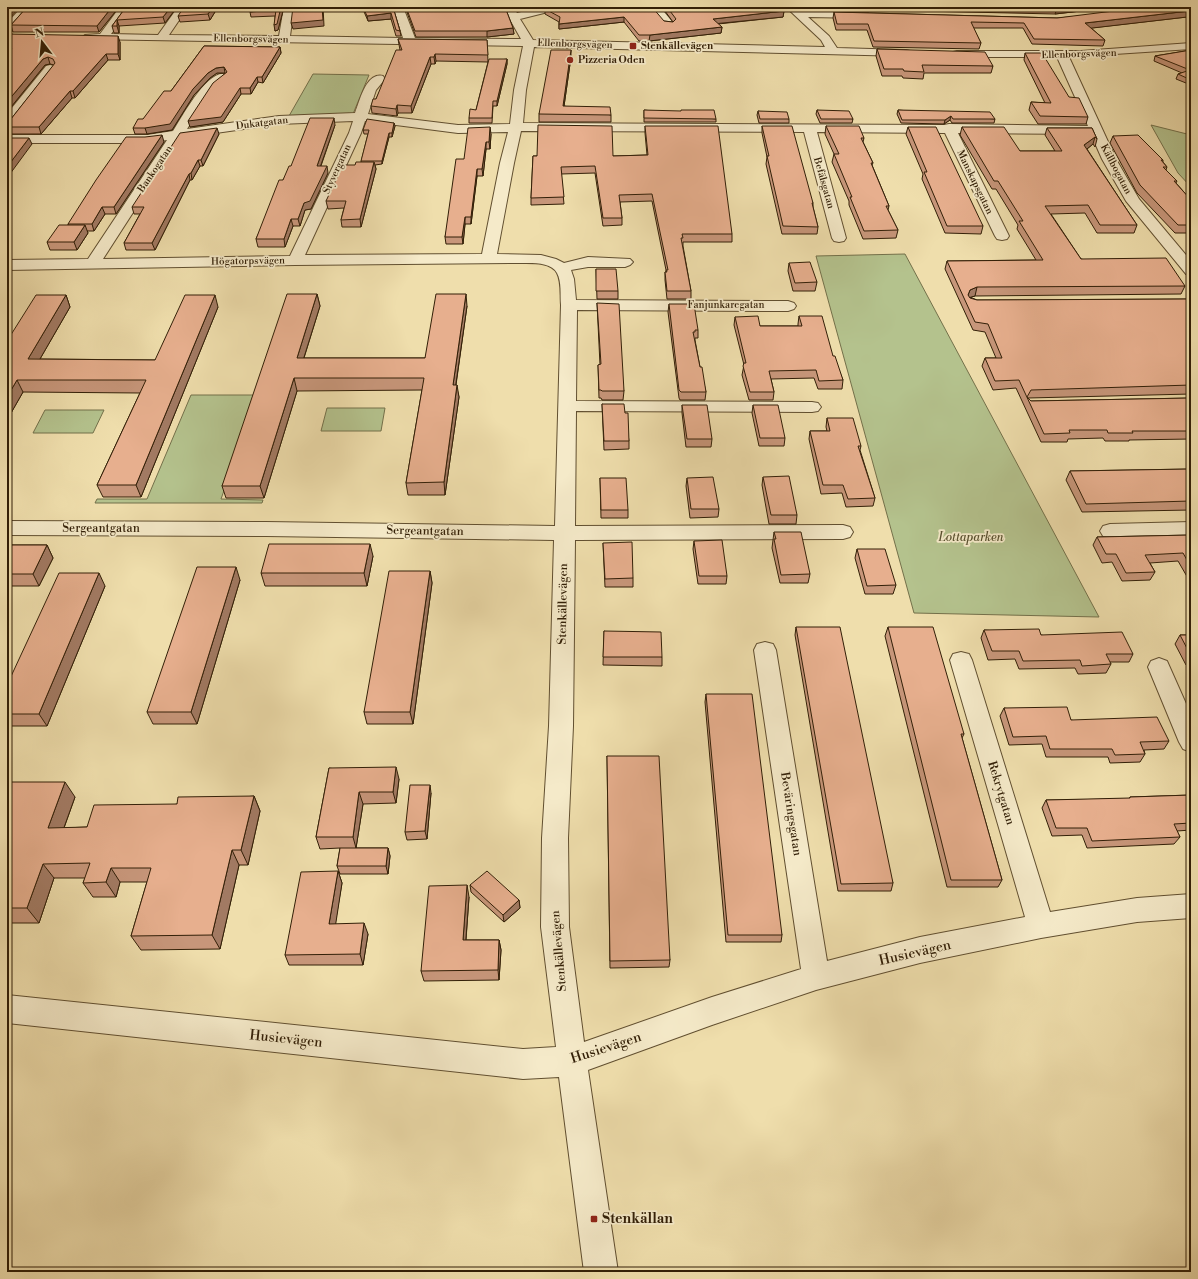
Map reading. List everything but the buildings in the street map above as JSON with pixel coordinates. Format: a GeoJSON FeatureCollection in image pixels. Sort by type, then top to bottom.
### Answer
{"type":"FeatureCollection","features":[{"type":"Feature","properties":{"kind":"street"},"geometry":{"type":"LineString","coordinates":[[10,34],[28,7]]}},
{"type":"Feature","properties":{"kind":"street"},"geometry":{"type":"LineString","coordinates":[[103,37],[126,7]]}},
{"type":"Feature","properties":{"kind":"street"},"geometry":{"type":"LineString","coordinates":[[161,38],[183,7]]}},
{"type":"Feature","properties":{"kind":"street"},"geometry":{"type":"LineString","coordinates":[[284,40],[289,7]]}},
{"type":"Feature","properties":{"kind":"street"},"geometry":{"type":"LineString","coordinates":[[398,7],[410,41]]}},
{"type":"Feature","properties":{"kind":"street"},"geometry":{"type":"LineString","coordinates":[[556,7],[511,12],[529,43],[520,90],[516,127],[507,164],[489,259],[540,260],[550,262],[561,268],[588,262],[625,262]]}},
{"type":"Feature","properties":{"kind":"street"},"geometry":{"type":"LineString","coordinates":[[654,7],[669,24]]}},
{"type":"Feature","properties":{"kind":"street"},"geometry":{"type":"LineString","coordinates":[[794,9],[877,15]]}},
{"type":"Feature","properties":{"kind":"street"},"geometry":{"type":"LineString","coordinates":[[794,9],[825,38],[833,51]]}},
{"type":"Feature","properties":{"kind":"street","name":"Ellenborgsvägen"},"geometry":{"type":"LineString","coordinates":[[78,37],[529,43],[918,53]]}},
{"type":"Feature","properties":{"kind":"street","name":"Ellenborgsvägen"},"geometry":{"type":"LineString","coordinates":[[949,54],[1062,55],[1191,46]]}},
{"type":"Feature","properties":{"kind":"street"},"geometry":{"type":"LineString","coordinates":[[1172,48],[1191,57]]}},
{"type":"Feature","properties":{"kind":"street","name":"Källbogatan"},"geometry":{"type":"LineString","coordinates":[[1062,55],[1109,160],[1133,201],[1191,270]]}},
{"type":"Feature","properties":{"kind":"street"},"geometry":{"type":"LineString","coordinates":[[7,122],[50,69]]}},
{"type":"Feature","properties":{"kind":"street","name":"Bankogatan"},"geometry":{"type":"LineString","coordinates":[[92,264],[209,86],[221,77]]}},
{"type":"Feature","properties":{"kind":"street","name":"Styvergatan"},"geometry":{"type":"LineString","coordinates":[[295,260],[355,133],[370,90],[379,79]]}},
{"type":"Feature","properties":{"kind":"street","name":"Dukatgatan"},"geometry":{"type":"LineString","coordinates":[[7,139],[147,139],[280,120],[360,117],[458,129],[498,129],[516,127],[949,128],[1096,130]]}},
{"type":"Feature","properties":{"kind":"street","name":"Befälsgatan"},"geometry":{"type":"LineString","coordinates":[[809,128],[839,238]]}},
{"type":"Feature","properties":{"kind":"street","name":"Manskapsgatan"},"geometry":{"type":"LineString","coordinates":[[949,128],[1002,236]]}},
{"type":"Feature","properties":{"kind":"street","name":"Högatorpsvägen"},"geometry":{"type":"LineString","coordinates":[[7,265],[295,260],[489,259]]}},
{"type":"Feature","properties":{"kind":"street","name":"Stenkällevägen"},"geometry":{"type":"LineString","coordinates":[[561,268],[565,275],[569,305],[561,720],[555,838],[555,927],[601,1272]]}},
{"type":"Feature","properties":{"kind":"street","name":"Fanjunkaregatan"},"geometry":{"type":"LineString","coordinates":[[569,305],[788,306]]}},
{"type":"Feature","properties":{"kind":"street"},"geometry":{"type":"LineString","coordinates":[[566,406],[812,407]]}},
{"type":"Feature","properties":{"kind":"street","name":"Sergeantgatan"},"geometry":{"type":"LineString","coordinates":[[7,528],[266,529],[564,533],[843,532]]}},
{"type":"Feature","properties":{"kind":"street"},"geometry":{"type":"LineString","coordinates":[[1110,531],[1191,529]]}},
{"type":"Feature","properties":{"kind":"street","name":"Beväringsgatan"},"geometry":{"type":"LineString","coordinates":[[765,650],[816,977]]}},
{"type":"Feature","properties":{"kind":"street","name":"Rekrytgatan"},"geometry":{"type":"LineString","coordinates":[[961,660],[1041,926]]}},
{"type":"Feature","properties":{"kind":"street"},"geometry":{"type":"LineString","coordinates":[[1159,667],[1191,742]]}},
{"type":"Feature","properties":{"kind":"street","name":"Husievägen"},"geometry":{"type":"LineString","coordinates":[[7,1009],[523,1064],[572,1061],[712,1010],[816,977],[920,950],[1041,926],[1137,910],[1191,906]]}},
{"type":"Feature","properties":{"kind":"green space"},"geometry":{"type":"Polygon","coordinates":[[[313,74],[369,75],[353,114],[289,116],[313,74]]]}},
{"type":"Feature","properties":{"kind":"green space"},"geometry":{"type":"Polygon","coordinates":[[[1151,125],[1191,135],[1191,187],[1178,173],[1151,125]]]}},
{"type":"Feature","properties":{"kind":"green space","name":"Lottaparken"},"geometry":{"type":"Polygon","coordinates":[[[905,254],[1099,617],[914,613],[816,256],[905,254]]]}},
{"type":"Feature","properties":{"kind":"green space"},"geometry":{"type":"Polygon","coordinates":[[[191,395],[258,395],[221,499],[263,500],[262,503],[95,503],[97,499],[147,499],[191,395]]]}},
{"type":"Feature","properties":{"kind":"green space"},"geometry":{"type":"Polygon","coordinates":[[[327,408],[385,408],[381,431],[321,431],[327,408]]]}},
{"type":"Feature","properties":{"kind":"green space"},"geometry":{"type":"Polygon","coordinates":[[[45,410],[104,410],[93,433],[33,433],[45,410]]]}},
{"type":"Feature","properties":{"kind":"place","name":"Stenkällevägen"},"geometry":{"type":"Point","coordinates":[633,46]}},
{"type":"Feature","properties":{"kind":"place","name":"Pizzeria Oden"},"geometry":{"type":"Point","coordinates":[570,60]}},
{"type":"Feature","properties":{"kind":"place","name":"Stenkällan"},"geometry":{"type":"Point","coordinates":[594,1219]}}]}
